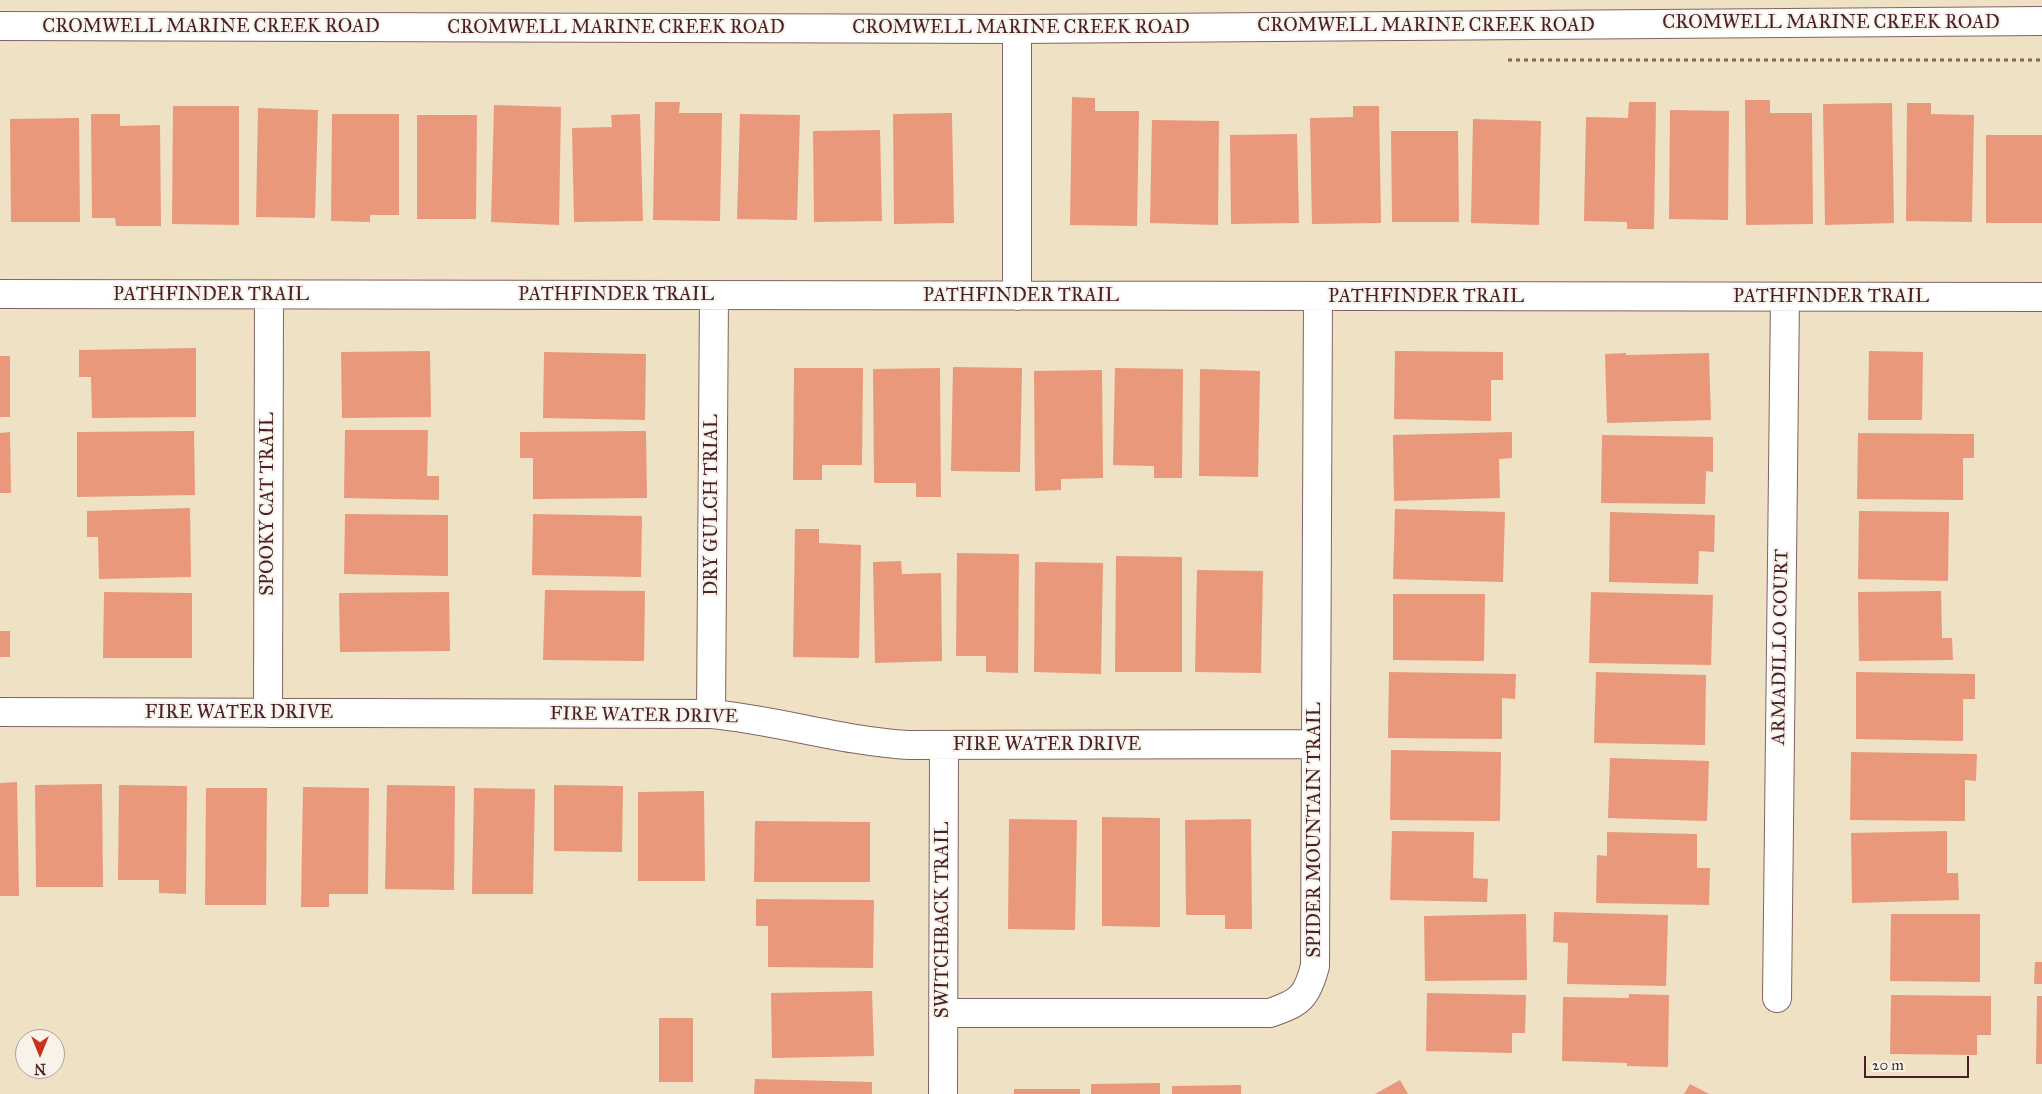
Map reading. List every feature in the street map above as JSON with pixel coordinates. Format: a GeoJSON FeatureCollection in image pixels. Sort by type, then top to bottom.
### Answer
{"type":"FeatureCollection","features":[{"type":"Feature","properties":{"kind":"street","name":"CROMWELL MARINE CREEK ROAD"},"geometry":{"type":"LineString","coordinates":[[0,26],[1017,29],[2042,21]]}},
{"type":"Feature","properties":{"kind":"street"},"geometry":{"type":"LineString","coordinates":[[1017,29],[1017,296]]}},
{"type":"Feature","properties":{"kind":"street","name":"PATHFINDER TRAIL"},"geometry":{"type":"LineString","coordinates":[[0,294],[2042,297]]}},
{"type":"Feature","properties":{"kind":"street","name":"SPOOKY CAT TRAIL"},"geometry":{"type":"LineString","coordinates":[[268,713],[269,295]]}},
{"type":"Feature","properties":{"kind":"street","name":"DRY GULCH TRIAL"},"geometry":{"type":"LineString","coordinates":[[711,714],[714,295]]}},
{"type":"Feature","properties":{"kind":"street","name":"SPIDER MOUNTAIN TRAIL"},"geometry":{"type":"LineString","coordinates":[[943,1014],[1270,1014],[1291,1006],[1303,998],[1310,984],[1315,966],[1318,296]]}},
{"type":"Feature","properties":{"kind":"street","name":"ARMADILLO COURT"},"geometry":{"type":"LineString","coordinates":[[1777,998],[1785,297]]}},
{"type":"Feature","properties":{"kind":"street","name":"FIRE WATER DRIVE"},"geometry":{"type":"LineString","coordinates":[[0,712],[711,714],[751,718],[877,742],[944,746],[1316,744]]}},
{"type":"Feature","properties":{"kind":"street","name":"SWITCHBACK TRAIL"},"geometry":{"type":"LineString","coordinates":[[943,1094],[944,746]]}},
{"type":"Feature","properties":{"kind":"building"},"geometry":{"type":"Polygon","coordinates":[[[1072,97],[1095,98],[1095,111],[1139,111],[1137,226],[1070,225],[1072,97]]]}},
{"type":"Feature","properties":{"kind":"building"},"geometry":{"type":"Polygon","coordinates":[[[1745,100],[1770,100],[1770,113],[1812,113],[1813,224],[1746,225],[1745,100]]]}},
{"type":"Feature","properties":{"kind":"building"},"geometry":{"type":"Polygon","coordinates":[[[655,102],[680,102],[679,113],[722,113],[720,221],[653,220],[655,102]]]}},
{"type":"Feature","properties":{"kind":"building"},"geometry":{"type":"Polygon","coordinates":[[[1629,102],[1656,102],[1654,229],[1627,229],[1627,222],[1584,221],[1586,117],[1628,118],[1629,102]]]}},
{"type":"Feature","properties":{"kind":"building"},"geometry":{"type":"Polygon","coordinates":[[[1892,103],[1894,223],[1825,225],[1823,104],[1892,103]]]}},
{"type":"Feature","properties":{"kind":"building"},"geometry":{"type":"Polygon","coordinates":[[[1907,103],[1931,103],[1931,114],[1974,115],[1972,222],[1906,221],[1907,103]]]}},
{"type":"Feature","properties":{"kind":"building"},"geometry":{"type":"Polygon","coordinates":[[[494,105],[561,107],[559,225],[491,222],[494,105]]]}},
{"type":"Feature","properties":{"kind":"building"},"geometry":{"type":"Polygon","coordinates":[[[173,106],[239,106],[239,225],[172,224],[173,106]]]}},
{"type":"Feature","properties":{"kind":"building"},"geometry":{"type":"Polygon","coordinates":[[[1353,106],[1379,106],[1381,223],[1312,224],[1310,118],[1353,117],[1353,106]]]}},
{"type":"Feature","properties":{"kind":"building"},"geometry":{"type":"Polygon","coordinates":[[[258,108],[318,110],[315,218],[256,217],[258,108]]]}},
{"type":"Feature","properties":{"kind":"building"},"geometry":{"type":"Polygon","coordinates":[[[1670,110],[1729,111],[1728,220],[1669,219],[1670,110]]]}},
{"type":"Feature","properties":{"kind":"building"},"geometry":{"type":"Polygon","coordinates":[[[952,113],[954,223],[894,224],[893,114],[952,113]]]}},
{"type":"Feature","properties":{"kind":"building"},"geometry":{"type":"Polygon","coordinates":[[[91,114],[120,114],[120,126],[160,125],[161,226],[116,226],[115,218],[92,218],[91,114]]]}},
{"type":"Feature","properties":{"kind":"building"},"geometry":{"type":"Polygon","coordinates":[[[332,114],[399,114],[399,215],[370,215],[370,222],[331,221],[332,114]]]}},
{"type":"Feature","properties":{"kind":"building"},"geometry":{"type":"Polygon","coordinates":[[[640,114],[643,221],[574,222],[572,128],[612,127],[611,115],[640,114]]]}},
{"type":"Feature","properties":{"kind":"building"},"geometry":{"type":"Polygon","coordinates":[[[740,114],[800,115],[797,220],[737,219],[740,114]]]}},
{"type":"Feature","properties":{"kind":"building"},"geometry":{"type":"Polygon","coordinates":[[[417,115],[477,115],[476,219],[417,219],[417,115]]]}},
{"type":"Feature","properties":{"kind":"building"},"geometry":{"type":"Polygon","coordinates":[[[79,118],[80,222],[11,222],[10,119],[79,118]]]}},
{"type":"Feature","properties":{"kind":"building"},"geometry":{"type":"Polygon","coordinates":[[[1473,119],[1541,121],[1539,225],[1471,223],[1473,119]]]}},
{"type":"Feature","properties":{"kind":"building"},"geometry":{"type":"Polygon","coordinates":[[[1152,120],[1219,121],[1218,225],[1150,223],[1152,120]]]}},
{"type":"Feature","properties":{"kind":"building"},"geometry":{"type":"Polygon","coordinates":[[[880,130],[882,221],[814,222],[813,131],[880,130]]]}},
{"type":"Feature","properties":{"kind":"building"},"geometry":{"type":"Polygon","coordinates":[[[1391,131],[1458,131],[1459,222],[1392,222],[1391,131]]]}},
{"type":"Feature","properties":{"kind":"building"},"geometry":{"type":"Polygon","coordinates":[[[1297,134],[1299,223],[1231,224],[1230,135],[1297,134]]]}},
{"type":"Feature","properties":{"kind":"building"},"geometry":{"type":"Polygon","coordinates":[[[1986,135],[2042,135],[2042,223],[1986,223],[1986,135]]]}},
{"type":"Feature","properties":{"kind":"building"},"geometry":{"type":"Polygon","coordinates":[[[196,348],[196,417],[92,418],[91,377],[79,377],[79,350],[196,348]]]}},
{"type":"Feature","properties":{"kind":"building"},"geometry":{"type":"Polygon","coordinates":[[[430,351],[431,417],[342,418],[341,352],[430,351]]]}},
{"type":"Feature","properties":{"kind":"building"},"geometry":{"type":"Polygon","coordinates":[[[1395,351],[1503,352],[1503,380],[1491,380],[1491,421],[1394,419],[1395,351]]]}},
{"type":"Feature","properties":{"kind":"building"},"geometry":{"type":"Polygon","coordinates":[[[1869,351],[1923,352],[1922,420],[1868,420],[1869,351]]]}},
{"type":"Feature","properties":{"kind":"building"},"geometry":{"type":"Polygon","coordinates":[[[544,352],[646,354],[645,420],[543,418],[544,352]]]}},
{"type":"Feature","properties":{"kind":"building"},"geometry":{"type":"Polygon","coordinates":[[[1626,353],[1626,355],[1709,353],[1711,420],[1607,423],[1605,354],[1626,353]]]}},
{"type":"Feature","properties":{"kind":"building"},"geometry":{"type":"Polygon","coordinates":[[[0,356],[10,356],[10,417],[0,417],[0,356]]]}},
{"type":"Feature","properties":{"kind":"building"},"geometry":{"type":"Polygon","coordinates":[[[953,367],[1022,368],[1020,472],[951,471],[953,367]]]}},
{"type":"Feature","properties":{"kind":"building"},"geometry":{"type":"Polygon","coordinates":[[[794,368],[863,368],[862,465],[822,465],[822,480],[793,480],[794,368]]]}},
{"type":"Feature","properties":{"kind":"building"},"geometry":{"type":"Polygon","coordinates":[[[940,368],[941,497],[916,497],[916,483],[874,483],[873,369],[940,368]]]}},
{"type":"Feature","properties":{"kind":"building"},"geometry":{"type":"Polygon","coordinates":[[[1115,368],[1183,369],[1182,478],[1154,478],[1154,466],[1113,465],[1115,368]]]}},
{"type":"Feature","properties":{"kind":"building"},"geometry":{"type":"Polygon","coordinates":[[[1200,369],[1260,371],[1258,477],[1199,476],[1200,369]]]}},
{"type":"Feature","properties":{"kind":"building"},"geometry":{"type":"Polygon","coordinates":[[[1102,370],[1103,478],[1061,479],[1061,490],[1035,491],[1034,371],[1102,370]]]}},
{"type":"Feature","properties":{"kind":"building"},"geometry":{"type":"Polygon","coordinates":[[[345,430],[428,430],[427,476],[439,476],[439,500],[344,498],[345,430]]]}},
{"type":"Feature","properties":{"kind":"building"},"geometry":{"type":"Polygon","coordinates":[[[194,431],[195,495],[77,497],[77,432],[194,431]]]}},
{"type":"Feature","properties":{"kind":"building"},"geometry":{"type":"Polygon","coordinates":[[[646,431],[647,498],[533,499],[533,458],[520,458],[520,432],[646,431]]]}},
{"type":"Feature","properties":{"kind":"building"},"geometry":{"type":"Polygon","coordinates":[[[10,432],[11,493],[0,493],[0,433],[10,432]]]}},
{"type":"Feature","properties":{"kind":"building"},"geometry":{"type":"Polygon","coordinates":[[[1512,432],[1512,458],[1499,459],[1500,498],[1394,501],[1393,435],[1512,432]]]}},
{"type":"Feature","properties":{"kind":"building"},"geometry":{"type":"Polygon","coordinates":[[[1858,433],[1974,434],[1974,458],[1963,458],[1963,500],[1857,499],[1858,433]]]}},
{"type":"Feature","properties":{"kind":"building"},"geometry":{"type":"Polygon","coordinates":[[[1602,435],[1713,437],[1713,472],[1706,471],[1705,504],[1601,503],[1602,435]]]}},
{"type":"Feature","properties":{"kind":"building"},"geometry":{"type":"Polygon","coordinates":[[[190,508],[191,577],[99,579],[98,537],[87,537],[87,511],[190,508]]]}},
{"type":"Feature","properties":{"kind":"building"},"geometry":{"type":"Polygon","coordinates":[[[1395,509],[1505,512],[1503,582],[1393,579],[1395,509]]]}},
{"type":"Feature","properties":{"kind":"building"},"geometry":{"type":"Polygon","coordinates":[[[1859,511],[1949,512],[1948,581],[1858,579],[1859,511]]]}},
{"type":"Feature","properties":{"kind":"building"},"geometry":{"type":"Polygon","coordinates":[[[1610,512],[1715,515],[1714,552],[1699,551],[1698,584],[1609,582],[1610,512]]]}},
{"type":"Feature","properties":{"kind":"building"},"geometry":{"type":"Polygon","coordinates":[[[345,514],[448,515],[448,576],[344,574],[345,514]]]}},
{"type":"Feature","properties":{"kind":"building"},"geometry":{"type":"Polygon","coordinates":[[[533,514],[642,516],[641,577],[532,575],[533,514]]]}},
{"type":"Feature","properties":{"kind":"building"},"geometry":{"type":"Polygon","coordinates":[[[795,529],[819,529],[819,543],[861,545],[859,658],[793,657],[795,529]]]}},
{"type":"Feature","properties":{"kind":"building"},"geometry":{"type":"Polygon","coordinates":[[[957,553],[1019,554],[1018,673],[986,672],[986,656],[956,656],[957,553]]]}},
{"type":"Feature","properties":{"kind":"building"},"geometry":{"type":"Polygon","coordinates":[[[1116,556],[1182,557],[1182,672],[1115,672],[1116,556]]]}},
{"type":"Feature","properties":{"kind":"building"},"geometry":{"type":"Polygon","coordinates":[[[901,561],[902,574],[941,573],[942,661],[875,663],[873,562],[901,561]]]}},
{"type":"Feature","properties":{"kind":"building"},"geometry":{"type":"Polygon","coordinates":[[[1035,562],[1103,563],[1101,674],[1034,672],[1035,562]]]}},
{"type":"Feature","properties":{"kind":"building"},"geometry":{"type":"Polygon","coordinates":[[[1197,570],[1263,571],[1261,673],[1195,672],[1197,570]]]}},
{"type":"Feature","properties":{"kind":"building"},"geometry":{"type":"Polygon","coordinates":[[[545,590],[645,591],[644,661],[543,660],[545,590]]]}},
{"type":"Feature","properties":{"kind":"building"},"geometry":{"type":"Polygon","coordinates":[[[1941,591],[1942,638],[1952,638],[1953,660],[1859,661],[1858,592],[1941,591]]]}},
{"type":"Feature","properties":{"kind":"building"},"geometry":{"type":"Polygon","coordinates":[[[104,592],[192,593],[192,658],[103,658],[104,592]]]}},
{"type":"Feature","properties":{"kind":"building"},"geometry":{"type":"Polygon","coordinates":[[[449,592],[450,651],[340,652],[339,593],[449,592]]]}},
{"type":"Feature","properties":{"kind":"building"},"geometry":{"type":"Polygon","coordinates":[[[1591,592],[1713,595],[1711,665],[1589,663],[1591,592]]]}},
{"type":"Feature","properties":{"kind":"building"},"geometry":{"type":"Polygon","coordinates":[[[1393,594],[1485,594],[1484,661],[1393,660],[1393,594]]]}},
{"type":"Feature","properties":{"kind":"building"},"geometry":{"type":"Polygon","coordinates":[[[0,631],[10,631],[10,657],[0,657],[0,631]]]}},
{"type":"Feature","properties":{"kind":"building"},"geometry":{"type":"Polygon","coordinates":[[[1389,672],[1516,674],[1515,699],[1502,698],[1502,739],[1388,738],[1389,672]]]}},
{"type":"Feature","properties":{"kind":"building"},"geometry":{"type":"Polygon","coordinates":[[[1596,672],[1706,675],[1705,745],[1594,743],[1596,672]]]}},
{"type":"Feature","properties":{"kind":"building"},"geometry":{"type":"Polygon","coordinates":[[[1856,672],[1975,674],[1975,699],[1963,699],[1963,741],[1856,739],[1856,672]]]}},
{"type":"Feature","properties":{"kind":"building"},"geometry":{"type":"Polygon","coordinates":[[[1391,750],[1501,752],[1500,821],[1390,820],[1391,750]]]}},
{"type":"Feature","properties":{"kind":"building"},"geometry":{"type":"Polygon","coordinates":[[[1851,752],[1977,754],[1976,781],[1965,780],[1965,821],[1850,820],[1851,752]]]}},
{"type":"Feature","properties":{"kind":"building"},"geometry":{"type":"Polygon","coordinates":[[[1610,758],[1709,761],[1707,821],[1608,818],[1610,758]]]}},
{"type":"Feature","properties":{"kind":"building"},"geometry":{"type":"Polygon","coordinates":[[[17,782],[19,896],[0,896],[0,783],[17,782]]]}},
{"type":"Feature","properties":{"kind":"building"},"geometry":{"type":"Polygon","coordinates":[[[102,784],[103,887],[36,887],[35,785],[102,784]]]}},
{"type":"Feature","properties":{"kind":"building"},"geometry":{"type":"Polygon","coordinates":[[[119,785],[187,786],[186,894],[159,893],[159,880],[118,880],[119,785]]]}},
{"type":"Feature","properties":{"kind":"building"},"geometry":{"type":"Polygon","coordinates":[[[387,785],[455,786],[454,890],[385,889],[387,785]]]}},
{"type":"Feature","properties":{"kind":"building"},"geometry":{"type":"Polygon","coordinates":[[[554,785],[623,786],[622,852],[554,851],[554,785]]]}},
{"type":"Feature","properties":{"kind":"building"},"geometry":{"type":"Polygon","coordinates":[[[303,787],[369,788],[368,894],[329,894],[329,907],[301,907],[303,787]]]}},
{"type":"Feature","properties":{"kind":"building"},"geometry":{"type":"Polygon","coordinates":[[[206,788],[267,788],[266,905],[205,905],[206,788]]]}},
{"type":"Feature","properties":{"kind":"building"},"geometry":{"type":"Polygon","coordinates":[[[474,788],[535,789],[533,894],[472,894],[474,788]]]}},
{"type":"Feature","properties":{"kind":"building"},"geometry":{"type":"Polygon","coordinates":[[[704,791],[705,881],[638,881],[638,792],[704,791]]]}},
{"type":"Feature","properties":{"kind":"building"},"geometry":{"type":"Polygon","coordinates":[[[1102,817],[1160,818],[1160,927],[1102,926],[1102,817]]]}},
{"type":"Feature","properties":{"kind":"building"},"geometry":{"type":"Polygon","coordinates":[[[1009,819],[1077,820],[1075,930],[1008,929],[1009,819]]]}},
{"type":"Feature","properties":{"kind":"building"},"geometry":{"type":"Polygon","coordinates":[[[1251,819],[1252,929],[1225,929],[1225,915],[1186,915],[1185,820],[1251,819]]]}},
{"type":"Feature","properties":{"kind":"building"},"geometry":{"type":"Polygon","coordinates":[[[755,821],[870,822],[870,882],[754,882],[755,821]]]}},
{"type":"Feature","properties":{"kind":"building"},"geometry":{"type":"Polygon","coordinates":[[[1392,831],[1474,832],[1473,878],[1488,879],[1487,902],[1390,900],[1392,831]]]}},
{"type":"Feature","properties":{"kind":"building"},"geometry":{"type":"Polygon","coordinates":[[[1947,831],[1947,873],[1958,873],[1959,900],[1852,903],[1851,833],[1947,831]]]}},
{"type":"Feature","properties":{"kind":"building"},"geometry":{"type":"Polygon","coordinates":[[[1607,832],[1697,834],[1697,868],[1710,868],[1709,905],[1596,903],[1597,855],[1607,856],[1607,832]]]}},
{"type":"Feature","properties":{"kind":"building"},"geometry":{"type":"Polygon","coordinates":[[[756,899],[874,900],[873,968],[768,967],[768,926],[756,926],[756,899]]]}},
{"type":"Feature","properties":{"kind":"building"},"geometry":{"type":"Polygon","coordinates":[[[1554,912],[1668,915],[1666,986],[1567,984],[1568,943],[1553,942],[1554,912]]]}},
{"type":"Feature","properties":{"kind":"building"},"geometry":{"type":"Polygon","coordinates":[[[1526,914],[1527,980],[1425,981],[1424,916],[1526,914]]]}},
{"type":"Feature","properties":{"kind":"building"},"geometry":{"type":"Polygon","coordinates":[[[1891,914],[1980,914],[1980,982],[1890,981],[1891,914]]]}},
{"type":"Feature","properties":{"kind":"building"},"geometry":{"type":"Polygon","coordinates":[[[2035,962],[2042,962],[2042,984],[2034,984],[2035,962]]]}},
{"type":"Feature","properties":{"kind":"building"},"geometry":{"type":"Polygon","coordinates":[[[872,991],[874,1056],[772,1058],[771,993],[872,991]]]}},
{"type":"Feature","properties":{"kind":"building"},"geometry":{"type":"Polygon","coordinates":[[[1427,993],[1526,995],[1525,1033],[1512,1033],[1512,1053],[1426,1051],[1427,993]]]}},
{"type":"Feature","properties":{"kind":"building"},"geometry":{"type":"Polygon","coordinates":[[[1629,994],[1669,995],[1668,1067],[1627,1066],[1627,1063],[1562,1061],[1563,997],[1629,998],[1629,994]]]}},
{"type":"Feature","properties":{"kind":"building"},"geometry":{"type":"Polygon","coordinates":[[[1891,995],[1991,996],[1991,1035],[1977,1035],[1977,1055],[1890,1054],[1891,995]]]}},
{"type":"Feature","properties":{"kind":"building"},"geometry":{"type":"Polygon","coordinates":[[[2037,996],[2042,996],[2042,1064],[2036,1064],[2037,996]]]}},
{"type":"Feature","properties":{"kind":"building"},"geometry":{"type":"Polygon","coordinates":[[[659,1018],[693,1018],[693,1082],[659,1082],[659,1018]]]}},
{"type":"Feature","properties":{"kind":"building"},"geometry":{"type":"Polygon","coordinates":[[[755,1079],[872,1082],[872,1094],[754,1094],[755,1079]]]}},
{"type":"Feature","properties":{"kind":"building"},"geometry":{"type":"Polygon","coordinates":[[[1400,1080],[1408,1094],[1375,1094],[1400,1080]]]}},
{"type":"Feature","properties":{"kind":"building"},"geometry":{"type":"Polygon","coordinates":[[[1160,1083],[1160,1094],[1091,1094],[1091,1084],[1160,1083]]]}},
{"type":"Feature","properties":{"kind":"building"},"geometry":{"type":"Polygon","coordinates":[[[1690,1084],[1709,1094],[1684,1094],[1690,1084]]]}},
{"type":"Feature","properties":{"kind":"building"},"geometry":{"type":"Polygon","coordinates":[[[1241,1085],[1241,1094],[1172,1094],[1172,1086],[1241,1085]]]}},
{"type":"Feature","properties":{"kind":"building"},"geometry":{"type":"Polygon","coordinates":[[[1014,1089],[1080,1089],[1080,1094],[1014,1094],[1014,1089]]]}}]}
